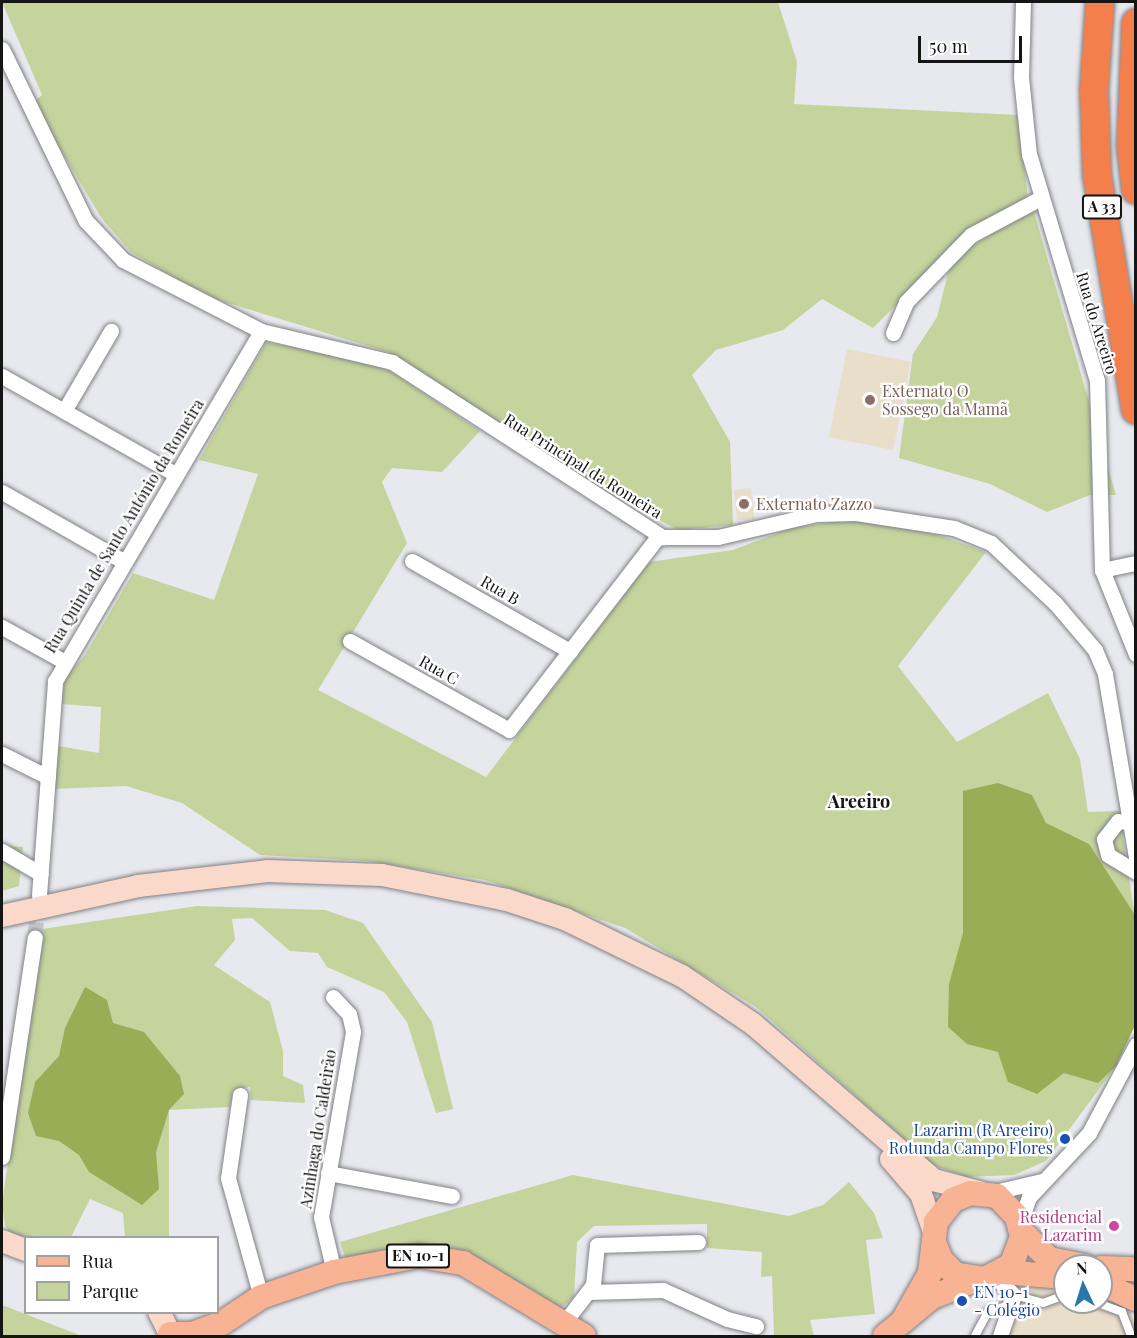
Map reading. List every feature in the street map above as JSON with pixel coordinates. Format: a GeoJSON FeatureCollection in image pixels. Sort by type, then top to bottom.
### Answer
{"type":"FeatureCollection","features":[{"type":"Feature","properties":{"kind":"highway","name":"A 33"},"geometry":{"type":"LineString","coordinates":[[1100,2],[1094,89],[1097,175],[1136,410]]}},
{"type":"Feature","properties":{"kind":"highway","name":"A 33"},"geometry":{"type":"LineString","coordinates":[[1136,23],[1131,146],[1136,190]]}},
{"type":"Feature","properties":{"kind":"main road"},"geometry":{"type":"LineString","coordinates":[[2,916],[138,886],[267,871],[382,874],[507,900],[565,919],[682,976],[753,1024],[934,1180],[983,1192],[1004,1201],[1020,1227],[1049,1259],[1053,1260]]}},
{"type":"Feature","properties":{"kind":"main road"},"geometry":{"type":"LineString","coordinates":[[2,924],[187,888],[281,880],[382,883],[537,918],[669,979],[777,1054],[888,1155],[921,1194],[934,1237],[947,1268],[989,1277],[1053,1277]]}},
{"type":"Feature","properties":{"kind":"main road"},"geometry":{"type":"LineString","coordinates":[[904,1319],[925,1288],[934,1237],[946,1206],[983,1192]]}},
{"type":"Feature","properties":{"kind":"main road"},"geometry":{"type":"LineString","coordinates":[[885,1336],[904,1319],[948,1288],[989,1277],[1017,1256],[1020,1227]]}},
{"type":"Feature","properties":{"kind":"main road"},"geometry":{"type":"LineString","coordinates":[[2,1240],[24,1249]]}},
{"type":"Feature","properties":{"kind":"main road","name":"EN 10-1"},"geometry":{"type":"LineString","coordinates":[[167,1335],[334,1272],[394,1257],[442,1257],[482,1272],[584,1336]]}},
{"type":"Feature","properties":{"kind":"main road"},"geometry":{"type":"LineString","coordinates":[[1113,1268],[1136,1269]]}},
{"type":"Feature","properties":{"kind":"main road"},"geometry":{"type":"LineString","coordinates":[[1113,1291],[1131,1304]]}},
{"type":"Feature","properties":{"kind":"main road"},"geometry":{"type":"LineString","coordinates":[[160,1314],[167,1335]]}},
{"type":"Feature","properties":{"kind":"street","name":"Rua do Areeiro"},"geometry":{"type":"LineString","coordinates":[[1023,2],[1021,76],[1039,199],[1096,380],[1102,570],[1136,654]]}},
{"type":"Feature","properties":{"kind":"street","name":"Rua Principal da Romeira"},"geometry":{"type":"LineString","coordinates":[[2,50],[86,221],[123,260],[261,331],[392,362],[659,534],[718,537],[816,514],[856,513],[954,528],[991,543],[1055,603],[1095,650],[1105,674],[1110,728],[1133,813],[1136,857]]}},
{"type":"Feature","properties":{"kind":"street"},"geometry":{"type":"LineString","coordinates":[[894,333],[906,302],[971,235],[1039,199]]}},
{"type":"Feature","properties":{"kind":"street"},"geometry":{"type":"LineString","coordinates":[[64,411],[111,331]]}},
{"type":"Feature","properties":{"kind":"street","name":"Rua Quinta de Santo António da Romeira"},"geometry":{"type":"LineString","coordinates":[[39,895],[55,681],[63,661],[261,331]]}},
{"type":"Feature","properties":{"kind":"street"},"geometry":{"type":"LineString","coordinates":[[2,376],[175,474]]}},
{"type":"Feature","properties":{"kind":"street"},"geometry":{"type":"LineString","coordinates":[[2,492],[123,561]]}},
{"type":"Feature","properties":{"kind":"street"},"geometry":{"type":"LineString","coordinates":[[570,651],[659,534]]}},
{"type":"Feature","properties":{"kind":"street","name":"Rua B"},"geometry":{"type":"LineString","coordinates":[[412,561],[570,651]]}},
{"type":"Feature","properties":{"kind":"street"},"geometry":{"type":"LineString","coordinates":[[1102,570],[1136,563]]}},
{"type":"Feature","properties":{"kind":"street"},"geometry":{"type":"LineString","coordinates":[[2,627],[63,661]]}},
{"type":"Feature","properties":{"kind":"street","name":"Rua C"},"geometry":{"type":"LineString","coordinates":[[351,641],[509,730],[570,651]]}},
{"type":"Feature","properties":{"kind":"street"},"geometry":{"type":"LineString","coordinates":[[2,754],[48,777]]}},
{"type":"Feature","properties":{"kind":"street"},"geometry":{"type":"LineString","coordinates":[[1133,813],[1112,825],[1104,839],[1108,855],[1136,872]]}},
{"type":"Feature","properties":{"kind":"street"},"geometry":{"type":"LineString","coordinates":[[2,851],[41,874]]}},
{"type":"Feature","properties":{"kind":"street"},"geometry":{"type":"LineString","coordinates":[[2,1157],[35,937]]}},
{"type":"Feature","properties":{"kind":"street","name":"Azinhaga do Caldeirão"},"geometry":{"type":"LineString","coordinates":[[333,997],[349,1014],[352,1032],[321,1217],[334,1272]]}},
{"type":"Feature","properties":{"kind":"street"},"geometry":{"type":"LineString","coordinates":[[1020,1227],[1042,1181],[1089,1133],[1136,1045]]}},
{"type":"Feature","properties":{"kind":"street"},"geometry":{"type":"LineString","coordinates":[[240,1095],[228,1178],[251,1303]]}},
{"type":"Feature","properties":{"kind":"street"},"geometry":{"type":"LineString","coordinates":[[328,1173],[452,1196]]}},
{"type":"Feature","properties":{"kind":"street"},"geometry":{"type":"LineString","coordinates":[[983,1192],[1042,1181]]}},
{"type":"Feature","properties":{"kind":"street"},"geometry":{"type":"LineString","coordinates":[[563,1324],[588,1292],[597,1245],[698,1242]]}},
{"type":"Feature","properties":{"kind":"street"},"geometry":{"type":"LineString","coordinates":[[989,1277],[1013,1300],[1000,1336]]}},
{"type":"Feature","properties":{"kind":"street"},"geometry":{"type":"LineString","coordinates":[[588,1292],[664,1290],[727,1319],[756,1326]]}},
{"type":"Feature","properties":{"kind":"lane"},"geometry":{"type":"LineString","coordinates":[[975,1336],[987,1313],[1013,1300],[1043,1303],[1053,1299]]}},
{"type":"Feature","properties":{"kind":"lane"},"geometry":{"type":"LineString","coordinates":[[1113,1303],[1131,1304],[1131,1336],[1136,1335]]}},
{"type":"Feature","properties":{"kind":"shaded area","name":"Externato O Sossego da Mamã"},"geometry":{"type":"Polygon","coordinates":[[[847,349],[911,362],[893,450],[829,437],[847,349]]]}},
{"type":"Feature","properties":{"kind":"shaded area","name":"Externato Zazzo"},"geometry":{"type":"Polygon","coordinates":[[[751,488],[754,519],[737,520],[734,490],[751,488]]]}},
{"type":"Feature","properties":{"kind":"shaded area"},"geometry":{"type":"Polygon","coordinates":[[[1029,1282],[1053,1286],[1053,1314],[1113,1314],[1113,1299],[1123,1304],[1135,1321],[1135,1336],[1008,1336],[1029,1282]]]}},
{"type":"Feature","properties":{"kind":"green space"},"geometry":{"type":"Polygon","coordinates":[[[2,2],[778,2],[797,62],[794,104],[1018,115],[1028,198],[965,236],[873,328],[822,299],[783,330],[716,350],[692,375],[730,442],[733,525],[678,530],[567,472],[388,352],[205,296],[131,252],[102,219],[33,103],[42,95],[2,2]]]}},
{"type":"Feature","properties":{"kind":"green space"},"geometry":{"type":"Polygon","coordinates":[[[1032,205],[1116,495],[1090,495],[1047,512],[990,484],[899,458],[913,354],[937,317],[951,261],[1032,205]]]}},
{"type":"Feature","properties":{"kind":"green space"},"geometry":{"type":"Polygon","coordinates":[[[266,343],[338,352],[390,371],[480,431],[442,472],[392,468],[382,482],[407,543],[318,690],[486,777],[649,562],[733,550],[791,528],[854,519],[938,535],[986,552],[898,666],[957,742],[1048,693],[1080,759],[1088,812],[1119,811],[1135,917],[1135,1025],[1116,1066],[1046,1161],[1014,1175],[966,1177],[933,1165],[756,1007],[625,928],[485,880],[367,861],[260,855],[182,803],[126,786],[54,789],[58,746],[99,753],[101,707],[61,704],[65,678],[85,655],[133,573],[214,600],[258,474],[199,460],[266,343]]]}},
{"type":"Feature","properties":{"kind":"green space"},"geometry":{"type":"Polygon","coordinates":[[[998,783],[1032,795],[1046,823],[1089,844],[1135,915],[1135,1025],[1116,1066],[1098,1083],[1064,1073],[1037,1094],[1008,1082],[998,1052],[967,1044],[948,1027],[949,984],[963,933],[963,791],[998,783]]]}},
{"type":"Feature","properties":{"kind":"green space"},"geometry":{"type":"Polygon","coordinates":[[[2,845],[23,847],[19,886],[2,891],[2,845]]]}},
{"type":"Feature","properties":{"kind":"green space"},"geometry":{"type":"Polygon","coordinates":[[[197,906],[325,910],[363,923],[432,1022],[453,1109],[436,1113],[407,1022],[384,992],[327,967],[318,953],[290,951],[252,918],[232,919],[235,940],[214,965],[270,1002],[283,1051],[283,1076],[303,1085],[305,1103],[251,1100],[250,1087],[233,1090],[230,1107],[169,1110],[169,1236],[125,1236],[123,1213],[90,1199],[72,1236],[24,1236],[24,1244],[14,1240],[5,1225],[2,1204],[42,929],[197,906]]]}},
{"type":"Feature","properties":{"kind":"green space"},"geometry":{"type":"Polygon","coordinates":[[[85,987],[107,1000],[113,1023],[144,1032],[180,1076],[184,1094],[169,1110],[156,1152],[159,1189],[142,1205],[89,1172],[79,1155],[59,1141],[36,1136],[28,1113],[35,1082],[59,1056],[65,1028],[85,987]]]}},
{"type":"Feature","properties":{"kind":"green space"},"geometry":{"type":"Polygon","coordinates":[[[573,1175],[789,1216],[823,1205],[849,1182],[874,1213],[883,1238],[866,1240],[875,1314],[810,1320],[814,1336],[774,1336],[772,1276],[761,1277],[762,1252],[707,1248],[707,1224],[594,1226],[577,1242],[574,1297],[556,1312],[461,1253],[417,1246],[346,1260],[340,1242],[573,1175]]]}},
{"type":"Feature","properties":{"kind":"green space"},"geometry":{"type":"Polygon","coordinates":[[[2,1305],[82,1336],[2,1336],[2,1305]]]}},
{"type":"Feature","properties":{"kind":"tunnel"},"geometry":{"type":"LineString","coordinates":[[35,937],[38,901]]}},
{"type":"Feature","properties":{"kind":"place","name":"Externato O Sossego da Mamã"},"geometry":{"type":"Point","coordinates":[870,400]}},
{"type":"Feature","properties":{"kind":"place","name":"Externato Zazzo"},"geometry":{"type":"Point","coordinates":[744,504]}},
{"type":"Feature","properties":{"kind":"place","name":"Lazarim (R Areeiro) Rotunda Campo Flores"},"geometry":{"type":"Point","coordinates":[1065,1139]}},
{"type":"Feature","properties":{"kind":"place","name":"Residencial Lazarim"},"geometry":{"type":"Point","coordinates":[1114,1226]}},
{"type":"Feature","properties":{"kind":"place","name":"EN 10-1 - Colégio"},"geometry":{"type":"Point","coordinates":[962,1301]}},
{"type":"Feature","properties":{"kind":"district","name":"Areeiro"},"geometry":{"type":"Point","coordinates":[859,801]}}]}
